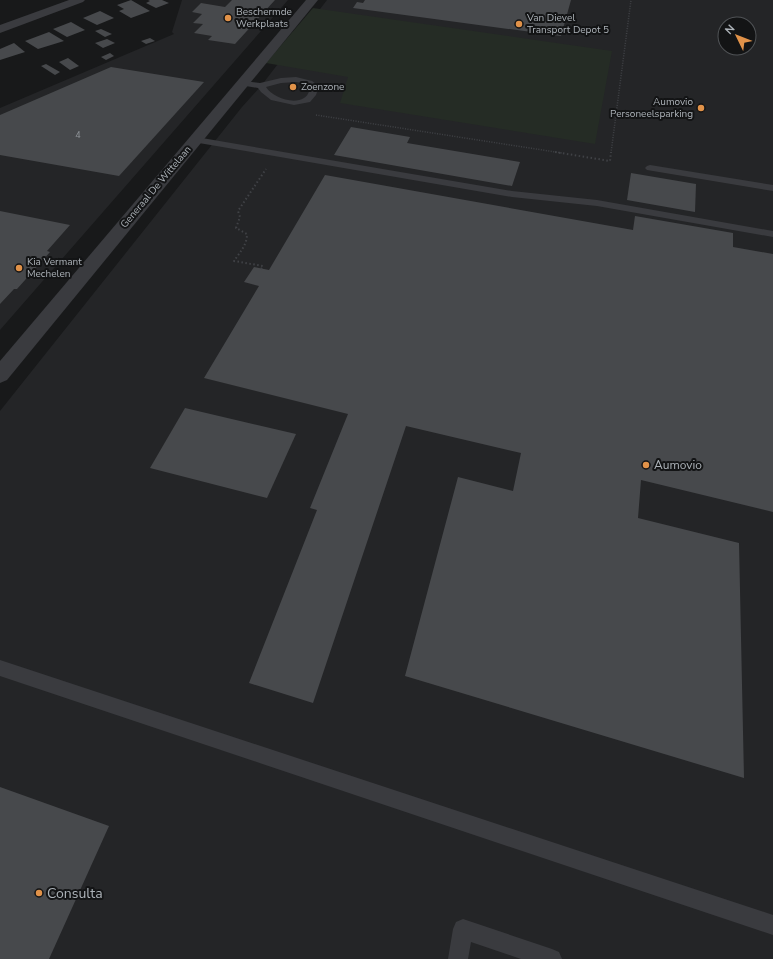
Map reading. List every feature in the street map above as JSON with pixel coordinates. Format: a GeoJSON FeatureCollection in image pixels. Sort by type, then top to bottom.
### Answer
{"type":"FeatureCollection","features":[{"type":"Feature","properties":{"kind":"street"},"geometry":{"type":"LineString","coordinates":[[0,29],[78,0]]}},
{"type":"Feature","properties":{"kind":"street","name":"Generaal De Wittelaan"},"geometry":{"type":"LineString","coordinates":[[0,375],[312,0]]}},
{"type":"Feature","properties":{"kind":"lane"},"geometry":{"type":"LineString","coordinates":[[243,83],[261,86],[294,79],[311,83],[315,86],[312,95],[306,101],[298,103],[274,99],[261,89],[261,86]]}},
{"type":"Feature","properties":{"kind":"lane"},"geometry":{"type":"LineString","coordinates":[[196,140],[512,194],[597,203],[773,234]]}},
{"type":"Feature","properties":{"kind":"lane"},"geometry":{"type":"LineString","coordinates":[[650,168],[773,188]]}},
{"type":"Feature","properties":{"kind":"lane"},"geometry":{"type":"LineString","coordinates":[[0,668],[773,925]]}},
{"type":"Feature","properties":{"kind":"lane"},"geometry":{"type":"LineString","coordinates":[[458,959],[463,929],[552,959]]}},
{"type":"Feature","properties":{"kind":"path"},"geometry":{"type":"LineString","coordinates":[[314,114],[610,160],[631,0]]}},
{"type":"Feature","properties":{"kind":"path"},"geometry":{"type":"LineString","coordinates":[[261,269],[262,266],[234,261],[248,236],[236,228],[240,217],[238,211],[276,154]]}},
{"type":"Feature","properties":{"kind":"shaded area"},"geometry":{"type":"Polygon","coordinates":[[[182,0],[288,0],[0,330],[0,108],[174,34],[172,32],[182,0]]]}},
{"type":"Feature","properties":{"kind":"shaded area"},"geometry":{"type":"Polygon","coordinates":[[[327,0],[773,0],[773,959],[0,959],[0,411],[242,107],[261,86],[327,0]]]}},
{"type":"Feature","properties":{"kind":"shaded area"},"geometry":{"type":"Polygon","coordinates":[[[313,8],[612,51],[595,144],[340,103],[348,77],[266,63],[313,8]]]}},
{"type":"Feature","properties":{"kind":"building"},"geometry":{"type":"Polygon","coordinates":[[[131,0],[150,11],[131,18],[119,11],[124,9],[117,5],[131,0]]]}},
{"type":"Feature","properties":{"kind":"building"},"geometry":{"type":"Polygon","coordinates":[[[148,0],[162,0],[169,3],[156,8],[146,3],[150,1],[148,0]]]}},
{"type":"Feature","properties":{"kind":"building","name":"Beschermde Werkplaats"},"geometry":{"type":"Polygon","coordinates":[[[232,0],[275,0],[235,44],[208,40],[212,36],[194,33],[203,24],[193,23],[202,14],[192,12],[201,3],[225,7],[232,0]]]}},
{"type":"Feature","properties":{"kind":"building","name":"Van Dievel Transport Depot 5"},"geometry":{"type":"Polygon","coordinates":[[[365,0],[571,0],[561,36],[353,8],[357,2],[363,3],[365,0]]]}},
{"type":"Feature","properties":{"kind":"building"},"geometry":{"type":"Polygon","coordinates":[[[100,11],[114,18],[97,25],[83,18],[100,11]]]}},
{"type":"Feature","properties":{"kind":"building"},"geometry":{"type":"Polygon","coordinates":[[[71,22],[85,30],[67,37],[53,29],[71,22]]]}},
{"type":"Feature","properties":{"kind":"building"},"geometry":{"type":"Polygon","coordinates":[[[101,29],[112,34],[105,37],[95,31],[101,29]]]}},
{"type":"Feature","properties":{"kind":"building"},"geometry":{"type":"Polygon","coordinates":[[[49,32],[64,41],[38,49],[25,41],[49,32]]]}},
{"type":"Feature","properties":{"kind":"building"},"geometry":{"type":"Polygon","coordinates":[[[150,38],[155,41],[146,44],[141,41],[150,38]]]}},
{"type":"Feature","properties":{"kind":"building"},"geometry":{"type":"Polygon","coordinates":[[[107,39],[115,43],[103,48],[95,43],[107,39]]]}},
{"type":"Feature","properties":{"kind":"building"},"geometry":{"type":"Polygon","coordinates":[[[14,43],[25,52],[0,60],[0,49],[14,43]]]}},
{"type":"Feature","properties":{"kind":"building"},"geometry":{"type":"Polygon","coordinates":[[[110,53],[114,56],[106,60],[101,57],[110,53]]]}},
{"type":"Feature","properties":{"kind":"building"},"geometry":{"type":"Polygon","coordinates":[[[68,58],[79,66],[70,70],[59,62],[68,58]]]}},
{"type":"Feature","properties":{"kind":"building"},"geometry":{"type":"Polygon","coordinates":[[[46,64],[60,72],[55,75],[41,66],[46,64]]]}},
{"type":"Feature","properties":{"kind":"building"},"geometry":{"type":"Polygon","coordinates":[[[111,67],[204,82],[119,176],[0,155],[0,115],[111,67]]]}},
{"type":"Feature","properties":{"kind":"building"},"geometry":{"type":"Polygon","coordinates":[[[351,127],[410,137],[407,143],[520,162],[512,186],[334,155],[351,127]]]}},
{"type":"Feature","properties":{"kind":"building"},"geometry":{"type":"Polygon","coordinates":[[[631,173],[696,184],[695,212],[627,200],[631,173]]]}},
{"type":"Feature","properties":{"kind":"building","name":"Aumovio"},"geometry":{"type":"Polygon","coordinates":[[[325,175],[633,230],[635,216],[733,233],[733,247],[773,254],[773,512],[641,480],[638,518],[739,543],[744,778],[405,676],[458,477],[513,491],[521,453],[406,426],[313,703],[249,683],[317,510],[310,508],[348,414],[204,378],[259,286],[244,282],[254,267],[269,270],[325,175]]]}},
{"type":"Feature","properties":{"kind":"building"},"geometry":{"type":"Polygon","coordinates":[[[0,211],[70,225],[47,251],[50,252],[17,289],[14,289],[0,304],[0,211]]]}},
{"type":"Feature","properties":{"kind":"building"},"geometry":{"type":"Polygon","coordinates":[[[185,408],[296,434],[267,498],[150,468],[185,408]]]}},
{"type":"Feature","properties":{"kind":"building","name":"Consulta"},"geometry":{"type":"Polygon","coordinates":[[[0,787],[109,826],[49,959],[0,959],[0,787]]]}},
{"type":"Feature","properties":{"kind":"place","name":"Beschermde Werkplaats"},"geometry":{"type":"Point","coordinates":[228,18]}},
{"type":"Feature","properties":{"kind":"place","name":"Van Dievel Transport Depot 5"},"geometry":{"type":"Point","coordinates":[519,24]}},
{"type":"Feature","properties":{"kind":"place","name":"Zoenzone"},"geometry":{"type":"Point","coordinates":[293,87]}},
{"type":"Feature","properties":{"kind":"place","name":"Aumovio Personeelsparking"},"geometry":{"type":"Point","coordinates":[701,108]}},
{"type":"Feature","properties":{"kind":"place","name":"Kia Vermant Mechelen"},"geometry":{"type":"Point","coordinates":[19,268]}},
{"type":"Feature","properties":{"kind":"place","name":"Aumovio"},"geometry":{"type":"Point","coordinates":[646,465]}},
{"type":"Feature","properties":{"kind":"place","name":"Consulta"},"geometry":{"type":"Point","coordinates":[39,893]}}]}
